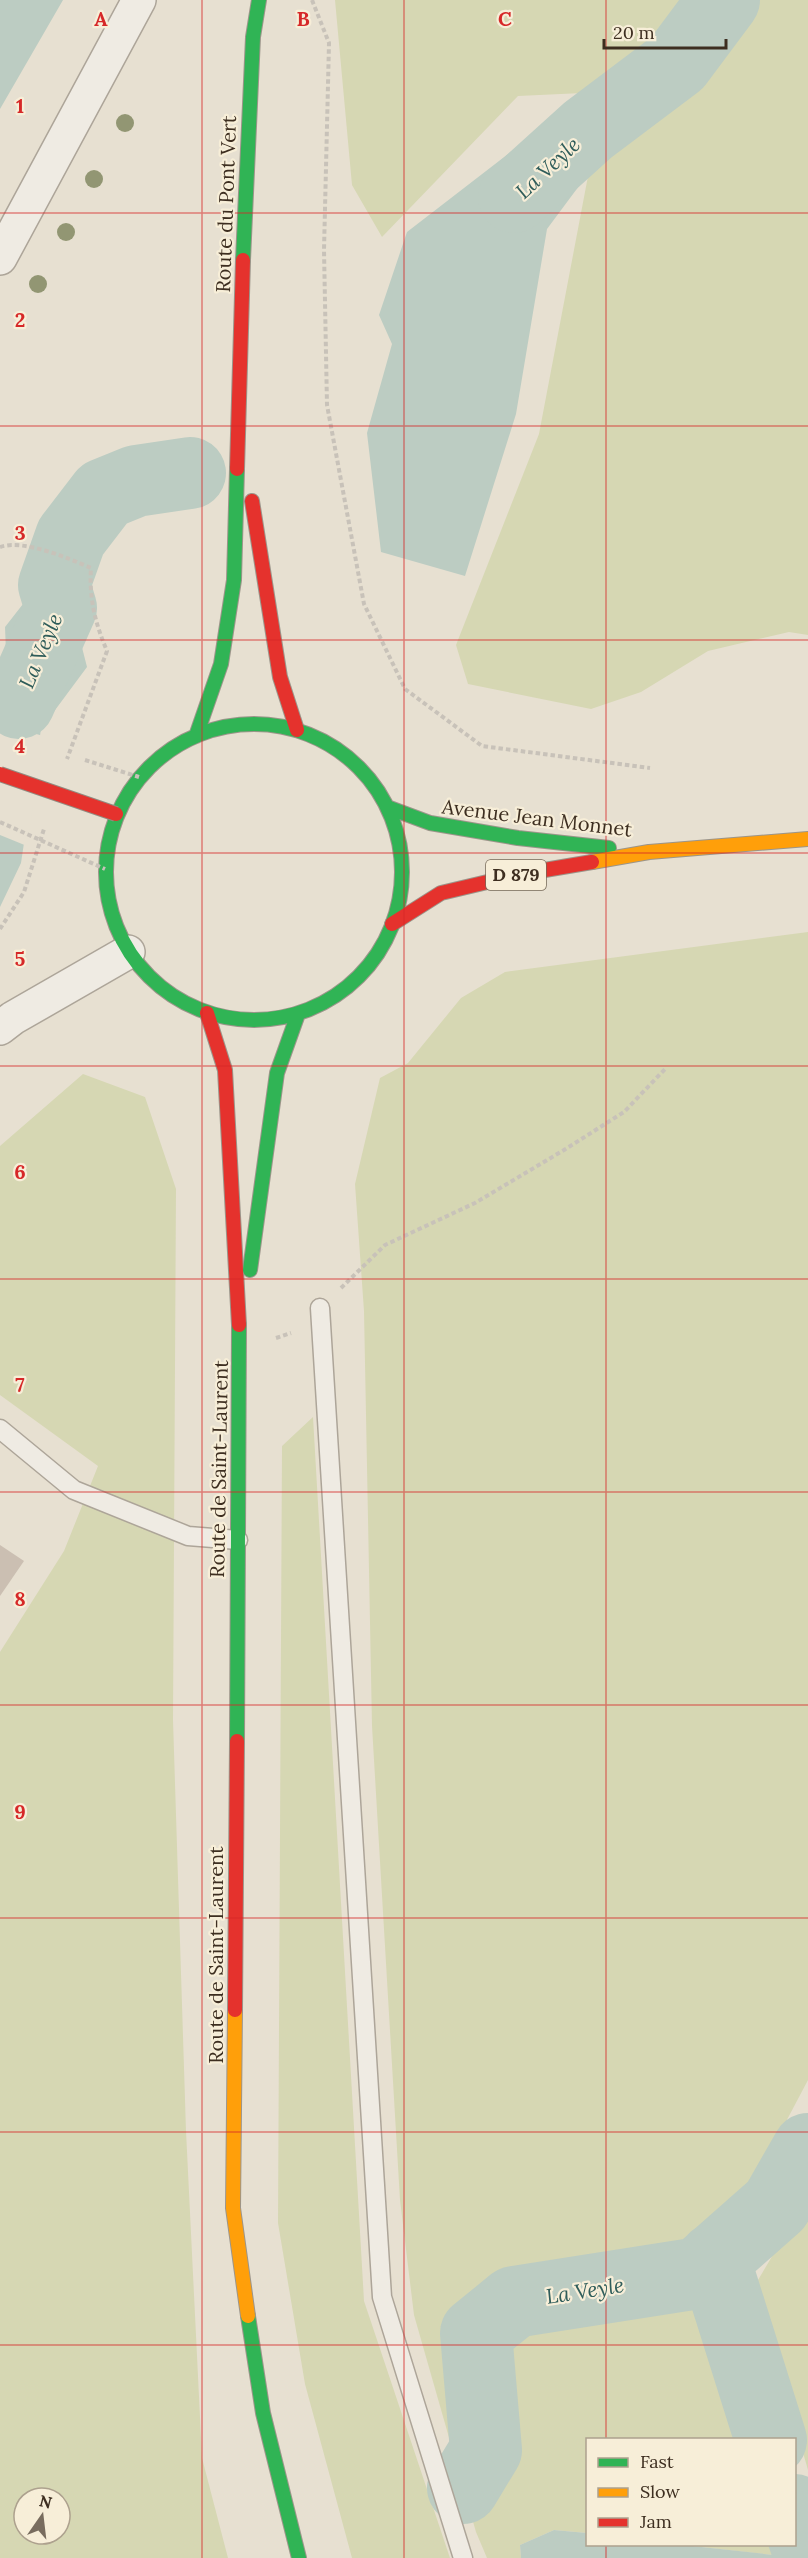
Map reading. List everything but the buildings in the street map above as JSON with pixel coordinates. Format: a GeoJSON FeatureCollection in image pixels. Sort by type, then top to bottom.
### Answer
{"type":"FeatureCollection","features":[{"type":"Feature","properties":{"kind":"main road","name":"Route du Pont Vert"},"geometry":{"type":"LineString","coordinates":[[196,736],[221,664],[234,580],[247,140],[252,37],[259,0]]}},
{"type":"Feature","properties":{"kind":"main road","name":"Route du Pont Vert"},"geometry":{"type":"LineString","coordinates":[[240,410],[263,578],[280,677],[297,730]]}},
{"type":"Feature","properties":{"kind":"main road"},"geometry":{"type":"LineString","coordinates":[[254,723],[297,730],[337,748],[370,779],[392,816],[402,859],[400,899],[388,938],[365,971],[334,997],[298,1014],[258,1020],[207,1013],[163,989],[128,952],[110,912],[105,868],[117,814],[139,777],[171,748],[211,729],[254,723]]}},
{"type":"Feature","properties":{"kind":"main road"},"geometry":{"type":"LineString","coordinates":[[0,774],[117,814]]}},
{"type":"Feature","properties":{"kind":"main road","name":"Avenue Jean Monnet"},"geometry":{"type":"LineString","coordinates":[[387,807],[430,824],[518,838],[649,852]]}},
{"type":"Feature","properties":{"kind":"main road","name":"Avenue Jean Monnet"},"geometry":{"type":"LineString","coordinates":[[392,924],[441,893],[521,874],[649,852],[808,839]]}},
{"type":"Feature","properties":{"kind":"main road","name":"Route de Saint-Laurent"},"geometry":{"type":"LineString","coordinates":[[207,1013],[225,1070],[240,1346],[233,2208],[263,2413],[299,2558]]}},
{"type":"Feature","properties":{"kind":"main road","name":"Route de Saint-Laurent"},"geometry":{"type":"LineString","coordinates":[[240,1346],[277,1073],[298,1014]]}},
{"type":"Feature","properties":{"kind":"street"},"geometry":{"type":"LineString","coordinates":[[0,258],[139,0]]}},
{"type":"Feature","properties":{"kind":"street"},"geometry":{"type":"LineString","coordinates":[[0,1028],[13,1018],[128,952]]}},
{"type":"Feature","properties":{"kind":"lane"},"geometry":{"type":"LineString","coordinates":[[320,1308],[382,2297],[463,2558]]}},
{"type":"Feature","properties":{"kind":"lane"},"geometry":{"type":"LineString","coordinates":[[0,1429],[74,1491],[188,1536],[238,1540]]}},
{"type":"Feature","properties":{"kind":"path"},"geometry":{"type":"LineString","coordinates":[[312,0],[329,43],[324,250],[327,405],[364,604],[405,688],[482,746],[651,768]]}},
{"type":"Feature","properties":{"kind":"path"},"geometry":{"type":"LineString","coordinates":[[0,547],[18,546],[39,549],[91,568],[90,591],[96,624],[107,651],[66,760]]}},
{"type":"Feature","properties":{"kind":"path"},"geometry":{"type":"LineString","coordinates":[[0,822],[105,868]]}},
{"type":"Feature","properties":{"kind":"path"},"geometry":{"type":"LineString","coordinates":[[0,928],[24,892],[45,825]]}},
{"type":"Feature","properties":{"kind":"path"},"geometry":{"type":"LineString","coordinates":[[240,1346],[288,1335],[320,1308],[385,1245],[475,1203],[564,1150],[624,1112],[666,1068]]}},
{"type":"Feature","properties":{"kind":"green space"},"geometry":{"type":"Polygon","coordinates":[[[335,0],[808,0],[808,635],[789,632],[708,651],[641,692],[591,709],[468,684],[456,645],[539,434],[604,92],[518,96],[382,237],[352,185],[335,0]]]}},
{"type":"Feature","properties":{"kind":"green space"},"geometry":{"type":"Polygon","coordinates":[[[808,932],[808,2080],[753,2184],[689,2242],[696,2305],[742,2438],[586,2438],[586,2533],[554,2530],[520,2545],[521,2558],[487,2558],[476,2532],[414,2315],[400,2200],[372,1726],[364,1311],[355,1184],[380,1078],[408,1063],[461,998],[505,972],[808,932]]]}},
{"type":"Feature","properties":{"kind":"green space"},"geometry":{"type":"Polygon","coordinates":[[[83,1074],[145,1097],[176,1189],[173,1720],[186,2131],[202,2458],[228,2558],[0,2558],[0,1652],[64,1551],[98,1466],[0,1395],[0,1146],[83,1074]]]}},
{"type":"Feature","properties":{"kind":"green space"},"geometry":{"type":"Polygon","coordinates":[[[313,1417],[364,2301],[450,2558],[352,2558],[305,2384],[278,2223],[282,1446],[313,1417]]]}},
{"type":"Feature","properties":{"kind":"green space"},"geometry":{"type":"Polygon","coordinates":[[[808,2196],[808,2470],[755,2285],[808,2196]]]}},
{"type":"Feature","properties":{"kind":"green space"},"geometry":{"type":"Polygon","coordinates":[[[692,2546],[778,2546],[782,2556],[692,2546]]]}},
{"type":"Feature","properties":{"kind":"water"},"geometry":{"type":"Polygon","coordinates":[[[0,0],[63,0],[0,109],[0,0]]]}},
{"type":"Feature","properties":{"kind":"water"},"geometry":{"type":"Polygon","coordinates":[[[570,106],[605,151],[547,229],[516,414],[465,576],[381,552],[367,433],[392,344],[379,315],[407,232],[570,106]]]}},
{"type":"Feature","properties":{"kind":"water"},"geometry":{"type":"Polygon","coordinates":[[[23,604],[74,616],[87,667],[41,729],[21,863],[0,907],[0,689],[7,677],[5,627],[23,604]]]}},
{"type":"Feature","properties":{"kind":"water"},"geometry":{"type":"Polygon","coordinates":[[[554,2530],[586,2533],[586,2546],[692,2546],[802,2558],[521,2558],[520,2545],[554,2530]]]}},
{"type":"Feature","properties":{"kind":"pier"},"geometry":{"type":"Polygon","coordinates":[[[0,723],[43,736],[27,846],[0,835],[0,723]]]}},
{"type":"Feature","properties":{"kind":"waterway","name":"La Veyle"},"geometry":{"type":"LineString","coordinates":[[514,197],[588,130],[677,63],[724,0]]}},
{"type":"Feature","properties":{"kind":"waterway","name":"La Veyle"},"geometry":{"type":"LineString","coordinates":[[19,703],[61,608],[54,585],[71,537],[104,494],[136,481],[190,473]]}},
{"type":"Feature","properties":{"kind":"waterway","name":"La Veyle"},"geometry":{"type":"LineString","coordinates":[[463,2488],[486,2450],[476,2333],[514,2302],[699,2273],[776,2205],[808,2149]]}},
{"type":"Feature","properties":{"kind":"waterway"},"geometry":{"type":"LineString","coordinates":[[714,2259],[770,2438]]}},
{"type":"Feature","properties":{"kind":"waterway"},"geometry":{"type":"LineString","coordinates":[[796,2516],[808,2550]]}},
{"type":"Feature","properties":{"kind":"traffic: fast"},"geometry":{"type":"LineString","coordinates":[[243,260],[253,37],[259,0]]}},
{"type":"Feature","properties":{"kind":"traffic: fast"},"geometry":{"type":"LineString","coordinates":[[196,736],[221,664],[234,580],[237,469]]}},
{"type":"Feature","properties":{"kind":"traffic: fast"},"geometry":{"type":"LineString","coordinates":[[254,724],[283,727],[311,735],[336,749],[359,767],[377,790],[391,815],[399,843],[402,872],[399,901],[391,929],[377,954],[359,977],[336,995],[311,1009],[283,1017],[254,1020],[225,1017],[197,1009],[172,995],[149,977],[131,954],[117,929],[109,901],[106,872],[109,843],[117,815],[131,790],[149,767],[172,749],[197,735],[225,727],[254,724]]}},
{"type":"Feature","properties":{"kind":"traffic: fast"},"geometry":{"type":"LineString","coordinates":[[387,807],[430,823],[518,838],[609,848]]}},
{"type":"Feature","properties":{"kind":"traffic: fast"},"geometry":{"type":"LineString","coordinates":[[250,1270],[277,1073],[298,1014]]}},
{"type":"Feature","properties":{"kind":"traffic: fast"},"geometry":{"type":"LineString","coordinates":[[237,1741],[239,1325]]}},
{"type":"Feature","properties":{"kind":"traffic: fast"},"geometry":{"type":"LineString","coordinates":[[248,2316],[263,2413],[299,2558]]}},
{"type":"Feature","properties":{"kind":"traffic: slow"},"geometry":{"type":"LineString","coordinates":[[592,862],[649,852],[808,839]]}},
{"type":"Feature","properties":{"kind":"traffic: slow"},"geometry":{"type":"LineString","coordinates":[[235,2010],[233,2208],[248,2316]]}},
{"type":"Feature","properties":{"kind":"traffic: jam"},"geometry":{"type":"LineString","coordinates":[[237,469],[243,260]]}},
{"type":"Feature","properties":{"kind":"traffic: jam"},"geometry":{"type":"LineString","coordinates":[[252,501],[280,677],[297,730]]}},
{"type":"Feature","properties":{"kind":"traffic: jam"},"geometry":{"type":"LineString","coordinates":[[0,774],[116,814]]}},
{"type":"Feature","properties":{"kind":"traffic: jam"},"geometry":{"type":"LineString","coordinates":[[392,924],[441,893],[521,874],[592,862]]}},
{"type":"Feature","properties":{"kind":"traffic: jam"},"geometry":{"type":"LineString","coordinates":[[207,1013],[225,1070],[239,1325]]}},
{"type":"Feature","properties":{"kind":"traffic: jam"},"geometry":{"type":"LineString","coordinates":[[235,2010],[237,1741]]}}]}
